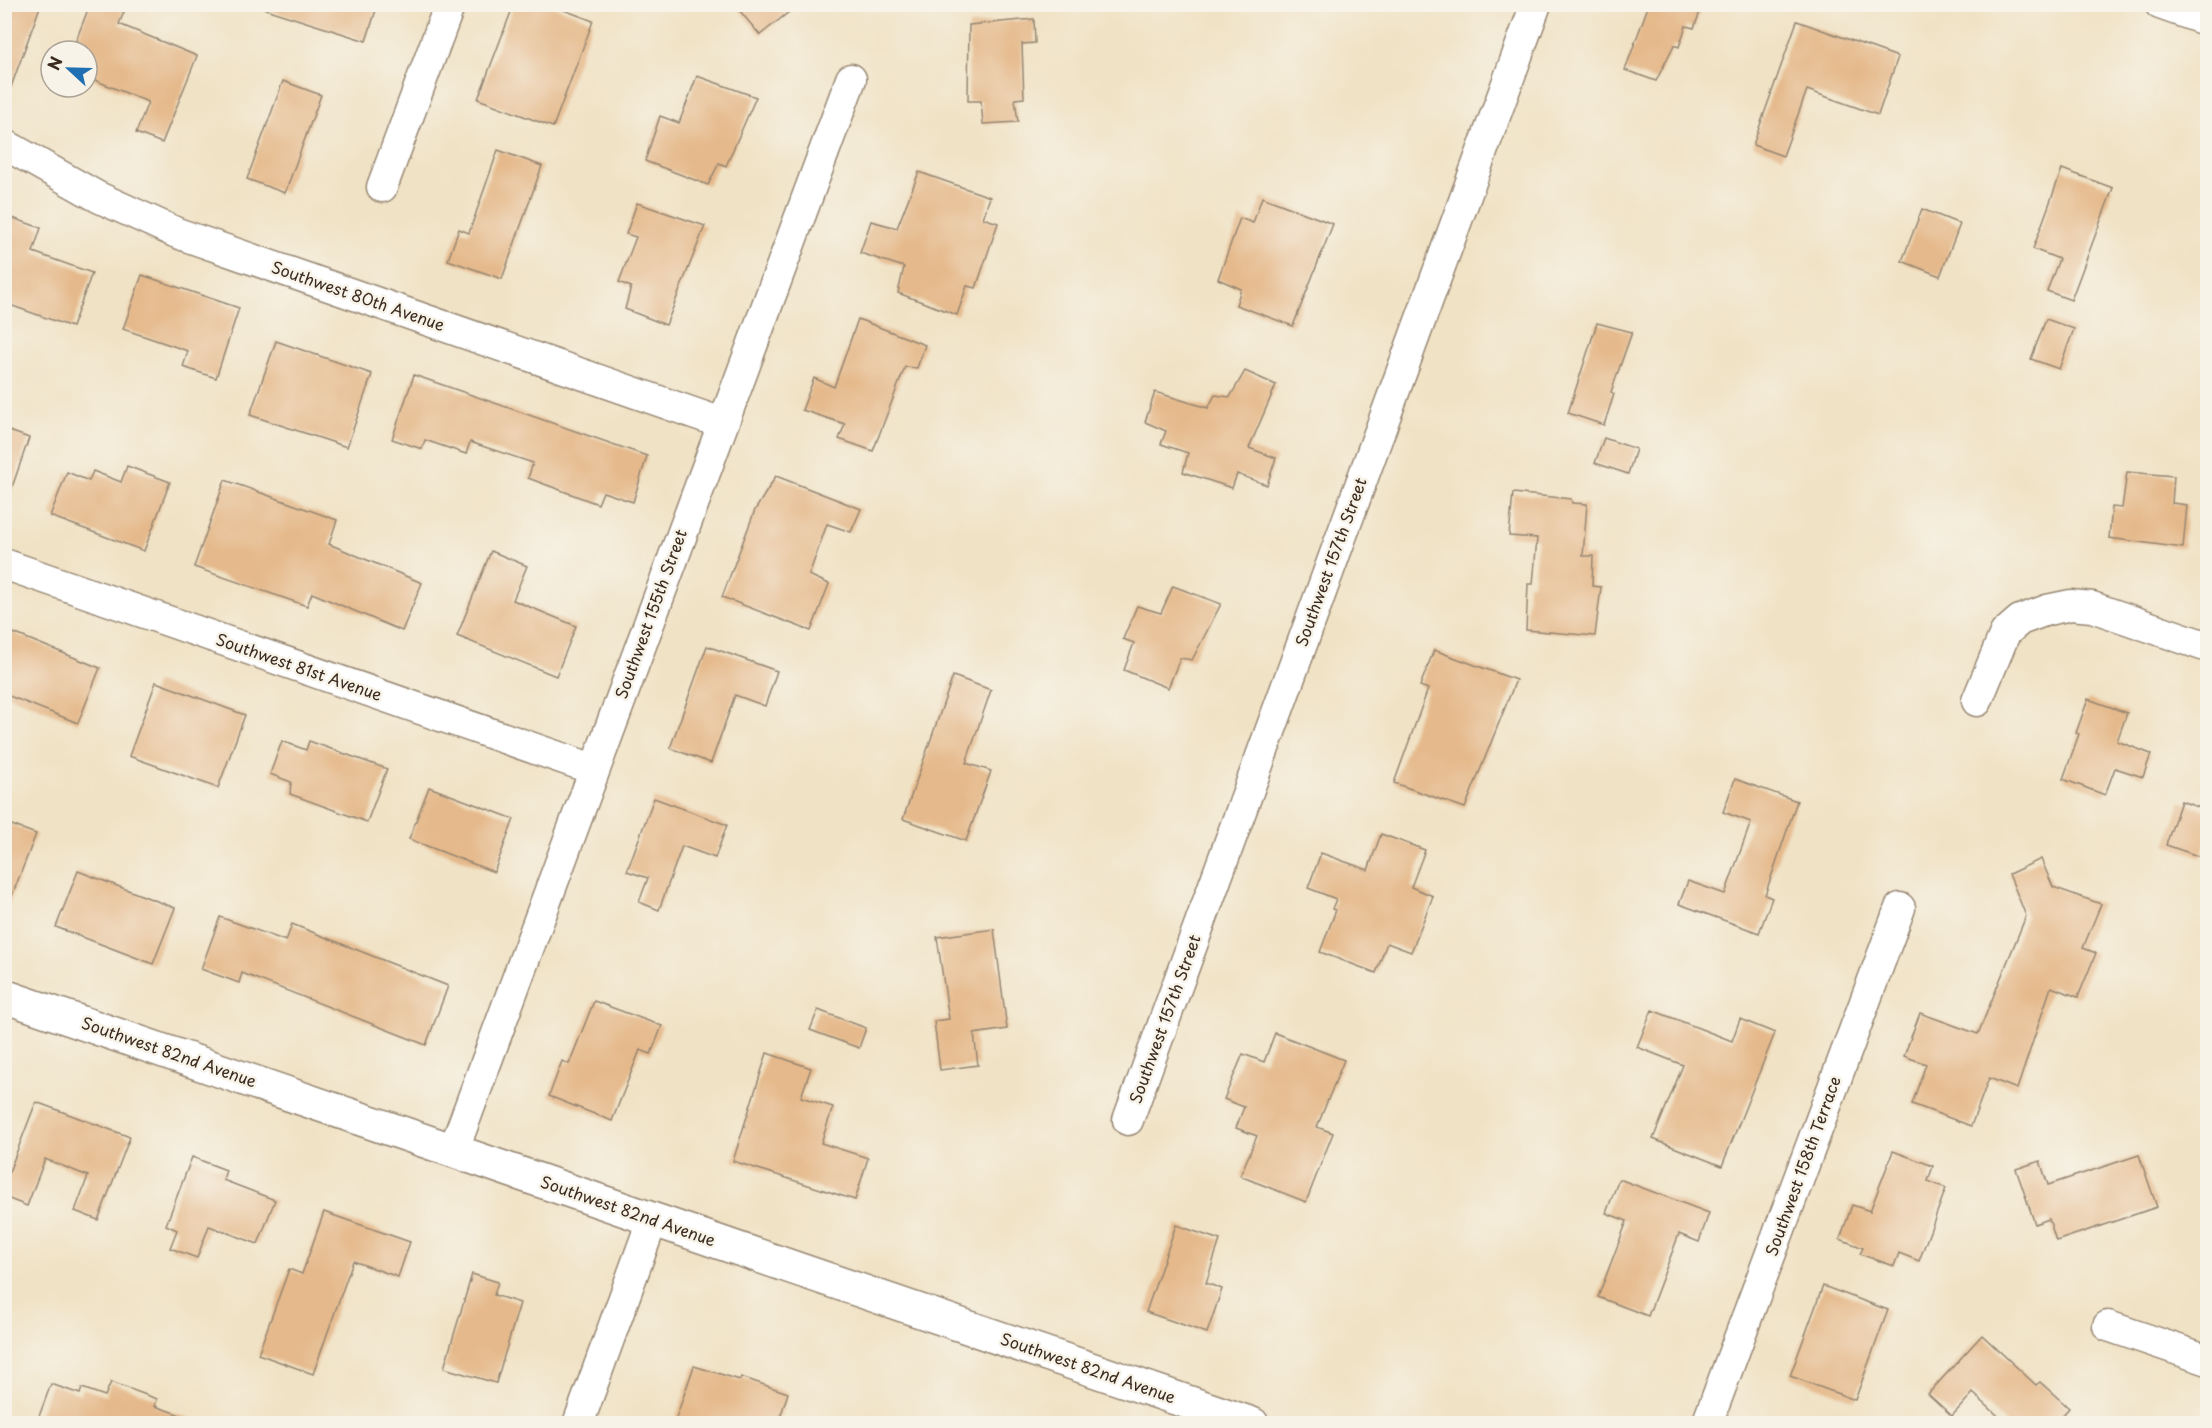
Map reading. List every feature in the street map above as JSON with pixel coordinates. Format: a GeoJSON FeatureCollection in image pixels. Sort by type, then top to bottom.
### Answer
{"type":"FeatureCollection","features":[{"type":"Feature","properties":{"kind":"street"},"geometry":{"type":"LineString","coordinates":[[382,187],[450,4]]}},
{"type":"Feature","properties":{"kind":"street","name":"Southwest 157th Street"},"geometry":{"type":"LineString","coordinates":[[1128,1120],[1536,4]]}},
{"type":"Feature","properties":{"kind":"street","name":"Southwest 155th Street"},"geometry":{"type":"LineString","coordinates":[[454,1149],[593,769],[851,79]]}},
{"type":"Feature","properties":{"kind":"street","name":"Southwest 80th Avenue"},"geometry":{"type":"LineString","coordinates":[[4,144],[99,197],[177,233],[722,423]]}},
{"type":"Feature","properties":{"kind":"street","name":"Southwest 81st Avenue"},"geometry":{"type":"LineString","coordinates":[[4,564],[593,769]]}},
{"type":"Feature","properties":{"kind":"street"},"geometry":{"type":"LineString","coordinates":[[1977,702],[2005,633],[2020,620],[2047,610],[2071,605],[2092,607],[2208,647]]}},
{"type":"Feature","properties":{"kind":"street","name":"Southwest 158th Terrace"},"geometry":{"type":"LineString","coordinates":[[1707,1424],[1900,908]]}},
{"type":"Feature","properties":{"kind":"street","name":"Southwest 82nd Avenue"},"geometry":{"type":"LineString","coordinates":[[4,996],[454,1149],[652,1221],[1252,1424]]}},
{"type":"Feature","properties":{"kind":"street"},"geometry":{"type":"LineString","coordinates":[[578,1424],[652,1221]]}},
{"type":"Feature","properties":{"kind":"street"},"geometry":{"type":"LineString","coordinates":[[2108,1326],[2208,1360]]}},
{"type":"Feature","properties":{"kind":"building"},"geometry":{"type":"Polygon","coordinates":[[[4,4],[41,4],[7,98],[4,97],[4,4]]]}},
{"type":"Feature","properties":{"kind":"building"},"geometry":{"type":"Polygon","coordinates":[[[90,4],[107,4],[124,12],[119,24],[197,56],[162,143],[136,133],[148,102],[99,82],[99,39],[77,39],[90,4]]]}},
{"type":"Feature","properties":{"kind":"building"},"geometry":{"type":"Polygon","coordinates":[[[265,4],[378,4],[366,41],[265,9],[265,4]]]}},
{"type":"Feature","properties":{"kind":"building"},"geometry":{"type":"Polygon","coordinates":[[[514,4],[548,4],[593,21],[553,127],[478,99],[514,4]]]}},
{"type":"Feature","properties":{"kind":"building"},"geometry":{"type":"Polygon","coordinates":[[[734,4],[799,4],[760,35],[734,4]]]}},
{"type":"Feature","properties":{"kind":"building"},"geometry":{"type":"Polygon","coordinates":[[[1649,4],[1703,4],[1694,28],[1686,26],[1679,47],[1674,45],[1656,81],[1625,70],[1649,4]]]}},
{"type":"Feature","properties":{"kind":"building"},"geometry":{"type":"Polygon","coordinates":[[[1034,19],[1035,43],[1022,44],[1024,98],[1015,99],[1018,122],[983,124],[981,101],[968,101],[969,25],[1034,19]]]}},
{"type":"Feature","properties":{"kind":"building"},"geometry":{"type":"Polygon","coordinates":[[[1797,21],[1898,57],[1878,115],[1807,90],[1783,156],[1753,145],[1797,21]]]}},
{"type":"Feature","properties":{"kind":"building"},"geometry":{"type":"Polygon","coordinates":[[[697,76],[756,97],[726,166],[719,163],[708,185],[645,161],[660,116],[679,123],[697,76]]]}},
{"type":"Feature","properties":{"kind":"building"},"geometry":{"type":"Polygon","coordinates":[[[283,81],[321,95],[285,193],[247,179],[283,81]]]}},
{"type":"Feature","properties":{"kind":"building"},"geometry":{"type":"Polygon","coordinates":[[[498,150],[542,166],[502,279],[448,260],[459,229],[469,233],[498,150]]]}},
{"type":"Feature","properties":{"kind":"building"},"geometry":{"type":"Polygon","coordinates":[[[2062,169],[2113,188],[2071,300],[2047,291],[2059,259],[2033,249],[2062,169]]]}},
{"type":"Feature","properties":{"kind":"building"},"geometry":{"type":"Polygon","coordinates":[[[919,172],[990,197],[983,218],[998,223],[976,288],[967,286],[957,315],[898,293],[904,267],[860,253],[871,221],[897,228],[919,172]]]}},
{"type":"Feature","properties":{"kind":"building"},"geometry":{"type":"Polygon","coordinates":[[[1262,197],[1333,224],[1293,326],[1236,305],[1241,289],[1218,279],[1240,218],[1253,223],[1262,197]]]}},
{"type":"Feature","properties":{"kind":"building"},"geometry":{"type":"Polygon","coordinates":[[[637,203],[705,226],[666,325],[625,309],[631,287],[619,282],[636,237],[626,234],[637,203]]]}},
{"type":"Feature","properties":{"kind":"building"},"geometry":{"type":"Polygon","coordinates":[[[1922,209],[1960,224],[1940,276],[1902,261],[1922,209]]]}},
{"type":"Feature","properties":{"kind":"building"},"geometry":{"type":"Polygon","coordinates":[[[4,215],[41,228],[33,252],[92,273],[72,327],[4,303],[4,215]]]}},
{"type":"Feature","properties":{"kind":"building"},"geometry":{"type":"Polygon","coordinates":[[[142,275],[239,308],[216,378],[183,367],[188,351],[123,329],[142,275]]]}},
{"type":"Feature","properties":{"kind":"building"},"geometry":{"type":"Polygon","coordinates":[[[858,319],[925,345],[917,368],[905,367],[873,451],[839,439],[845,424],[802,410],[814,378],[834,387],[858,319]]]}},
{"type":"Feature","properties":{"kind":"building"},"geometry":{"type":"Polygon","coordinates":[[[2046,319],[2074,329],[2059,369],[2031,359],[2046,319]]]}},
{"type":"Feature","properties":{"kind":"building"},"geometry":{"type":"Polygon","coordinates":[[[1597,323],[1632,332],[1611,392],[1614,394],[1604,425],[1568,413],[1597,323]]]}},
{"type":"Feature","properties":{"kind":"building"},"geometry":{"type":"Polygon","coordinates":[[[276,341],[372,374],[347,447],[250,415],[276,341]]]}},
{"type":"Feature","properties":{"kind":"building"},"geometry":{"type":"Polygon","coordinates":[[[1245,371],[1276,385],[1249,448],[1276,458],[1267,485],[1237,474],[1232,488],[1183,472],[1188,453],[1161,444],[1166,431],[1145,422],[1155,392],[1208,408],[1215,395],[1230,397],[1245,371]]]}},
{"type":"Feature","properties":{"kind":"building"},"geometry":{"type":"Polygon","coordinates":[[[414,375],[647,456],[633,502],[603,492],[598,504],[528,478],[533,463],[470,442],[466,454],[425,440],[422,449],[392,439],[414,375]]]}},
{"type":"Feature","properties":{"kind":"building"},"geometry":{"type":"Polygon","coordinates":[[[4,429],[29,438],[8,499],[4,499],[4,429]]]}},
{"type":"Feature","properties":{"kind":"building"},"geometry":{"type":"Polygon","coordinates":[[[1604,438],[1636,449],[1628,474],[1595,463],[1604,438]]]}},
{"type":"Feature","properties":{"kind":"building"},"geometry":{"type":"Polygon","coordinates":[[[127,466],[170,482],[144,551],[50,516],[67,472],[89,481],[93,471],[121,482],[127,466]]]}},
{"type":"Feature","properties":{"kind":"building"},"geometry":{"type":"Polygon","coordinates":[[[2127,472],[2174,476],[2172,503],[2187,505],[2183,548],[2109,538],[2112,507],[2122,508],[2127,472]]]}},
{"type":"Feature","properties":{"kind":"building"},"geometry":{"type":"Polygon","coordinates":[[[776,476],[861,509],[851,532],[827,524],[809,575],[829,584],[811,631],[722,597],[755,510],[776,476]]]}},
{"type":"Feature","properties":{"kind":"building"},"geometry":{"type":"Polygon","coordinates":[[[225,480],[337,520],[329,544],[422,583],[402,631],[312,593],[307,606],[194,567],[225,480]]]}},
{"type":"Feature","properties":{"kind":"building"},"geometry":{"type":"Polygon","coordinates":[[[1513,493],[1571,499],[1572,503],[1587,504],[1583,556],[1593,556],[1592,586],[1601,587],[1595,636],[1526,630],[1528,584],[1533,584],[1537,538],[1509,536],[1513,493]]]}},
{"type":"Feature","properties":{"kind":"building"},"geometry":{"type":"Polygon","coordinates":[[[491,551],[527,566],[513,600],[576,626],[556,676],[457,636],[491,551]]]}},
{"type":"Feature","properties":{"kind":"building"},"geometry":{"type":"Polygon","coordinates":[[[1173,586],[1221,604],[1192,660],[1180,658],[1168,688],[1124,670],[1134,643],[1123,639],[1137,606],[1161,613],[1173,586]]]}},
{"type":"Feature","properties":{"kind":"building"},"geometry":{"type":"Polygon","coordinates":[[[11,632],[100,668],[78,723],[4,694],[4,649],[11,632]]]}},
{"type":"Feature","properties":{"kind":"building"},"geometry":{"type":"Polygon","coordinates":[[[707,646],[777,671],[765,706],[735,695],[711,763],[670,748],[707,646]]]}},
{"type":"Feature","properties":{"kind":"building"},"geometry":{"type":"Polygon","coordinates":[[[1434,650],[1516,680],[1465,808],[1394,783],[1428,689],[1420,686],[1434,650]]]}},
{"type":"Feature","properties":{"kind":"building"},"geometry":{"type":"Polygon","coordinates":[[[953,676],[991,690],[966,763],[991,771],[966,841],[903,819],[953,676]]]}},
{"type":"Feature","properties":{"kind":"building"},"geometry":{"type":"Polygon","coordinates":[[[156,682],[245,715],[218,788],[129,756],[156,682]]]}},
{"type":"Feature","properties":{"kind":"building"},"geometry":{"type":"Polygon","coordinates":[[[2088,699],[2127,713],[2117,741],[2151,754],[2143,777],[2115,768],[2105,795],[2063,779],[2079,734],[2076,733],[2088,699]]]}},
{"type":"Feature","properties":{"kind":"building"},"geometry":{"type":"Polygon","coordinates":[[[282,741],[306,750],[309,741],[387,769],[367,822],[290,794],[291,782],[270,774],[282,741]]]}},
{"type":"Feature","properties":{"kind":"building"},"geometry":{"type":"Polygon","coordinates":[[[1735,779],[1797,801],[1765,895],[1772,898],[1759,933],[1679,904],[1688,881],[1725,894],[1751,822],[1723,812],[1735,779]]]}},
{"type":"Feature","properties":{"kind":"building"},"geometry":{"type":"Polygon","coordinates":[[[429,787],[514,819],[494,872],[409,839],[429,787]]]}},
{"type":"Feature","properties":{"kind":"building"},"geometry":{"type":"Polygon","coordinates":[[[654,798],[727,825],[715,858],[682,846],[659,910],[639,902],[648,878],[627,871],[654,798]]]}},
{"type":"Feature","properties":{"kind":"building"},"geometry":{"type":"Polygon","coordinates":[[[2181,801],[2208,811],[2208,837],[2201,857],[2166,845],[2181,801]]]}},
{"type":"Feature","properties":{"kind":"building"},"geometry":{"type":"Polygon","coordinates":[[[9,824],[36,834],[6,911],[4,836],[9,824]]]}},
{"type":"Feature","properties":{"kind":"building"},"geometry":{"type":"Polygon","coordinates":[[[1381,834],[1425,850],[1411,887],[1433,896],[1411,952],[1387,943],[1376,973],[1320,952],[1336,910],[1332,909],[1336,899],[1308,888],[1321,853],[1368,870],[1381,834]]]}},
{"type":"Feature","properties":{"kind":"building"},"geometry":{"type":"Polygon","coordinates":[[[2041,859],[2053,887],[2101,904],[2083,948],[2096,953],[2078,997],[2051,987],[2017,1089],[1989,1078],[1971,1126],[1912,1104],[1926,1064],[1904,1056],[1920,1013],[1978,1034],[2026,916],[2009,874],[2041,859]]]}},
{"type":"Feature","properties":{"kind":"building"},"geometry":{"type":"Polygon","coordinates":[[[78,871],[175,908],[153,964],[56,927],[78,871]]]}},
{"type":"Feature","properties":{"kind":"building"},"geometry":{"type":"Polygon","coordinates":[[[220,917],[286,941],[292,924],[448,986],[426,1045],[242,973],[239,983],[201,969],[220,917]]]}},
{"type":"Feature","properties":{"kind":"building"},"geometry":{"type":"Polygon","coordinates":[[[994,929],[1007,1029],[974,1034],[978,1065],[940,1070],[934,1021],[949,1019],[937,937],[994,929]]]}},
{"type":"Feature","properties":{"kind":"building"},"geometry":{"type":"Polygon","coordinates":[[[594,1001],[662,1026],[651,1054],[640,1050],[612,1121],[549,1096],[562,1061],[569,1064],[594,1001]]]}},
{"type":"Feature","properties":{"kind":"building"},"geometry":{"type":"Polygon","coordinates":[[[818,1010],[866,1028],[859,1048],[810,1030],[818,1010]]]}},
{"type":"Feature","properties":{"kind":"building"},"geometry":{"type":"Polygon","coordinates":[[[1652,1010],[1732,1041],[1740,1019],[1775,1033],[1722,1166],[1653,1139],[1683,1065],[1637,1047],[1652,1010]]]}},
{"type":"Feature","properties":{"kind":"building"},"geometry":{"type":"Polygon","coordinates":[[[1275,1033],[1344,1060],[1317,1127],[1333,1133],[1306,1202],[1240,1176],[1257,1136],[1236,1128],[1244,1107],[1224,1099],[1243,1054],[1264,1062],[1275,1033]]]}},
{"type":"Feature","properties":{"kind":"building"},"geometry":{"type":"Polygon","coordinates":[[[767,1053],[811,1068],[801,1097],[833,1107],[821,1143],[868,1158],[855,1200],[733,1161],[767,1053]]]}},
{"type":"Feature","properties":{"kind":"building"},"geometry":{"type":"Polygon","coordinates":[[[36,1102],[130,1137],[98,1220],[75,1211],[88,1176],[45,1159],[27,1206],[4,1197],[4,1185],[36,1102]]]}},
{"type":"Feature","properties":{"kind":"building"},"geometry":{"type":"Polygon","coordinates":[[[1893,1151],[1933,1166],[1928,1181],[1946,1188],[1919,1261],[1899,1253],[1894,1266],[1860,1254],[1863,1248],[1840,1239],[1852,1205],[1870,1211],[1893,1151]]]}},
{"type":"Feature","properties":{"kind":"building"},"geometry":{"type":"Polygon","coordinates":[[[2139,1155],[2157,1207],[2056,1241],[2049,1219],[2035,1224],[2016,1169],[2040,1161],[2048,1185],[2139,1155]]]}},
{"type":"Feature","properties":{"kind":"building"},"geometry":{"type":"Polygon","coordinates":[[[192,1157],[226,1170],[223,1180],[275,1200],[258,1244],[209,1226],[197,1258],[170,1248],[177,1230],[166,1225],[192,1157]]]}},
{"type":"Feature","properties":{"kind":"building"},"geometry":{"type":"Polygon","coordinates":[[[1619,1179],[1709,1213],[1699,1242],[1679,1234],[1648,1316],[1598,1297],[1627,1221],[1606,1213],[1619,1179]]]}},
{"type":"Feature","properties":{"kind":"building"},"geometry":{"type":"Polygon","coordinates":[[[324,1212],[410,1242],[398,1277],[353,1261],[313,1374],[258,1354],[289,1269],[302,1274],[324,1212]]]}},
{"type":"Feature","properties":{"kind":"building"},"geometry":{"type":"Polygon","coordinates":[[[1176,1225],[1220,1240],[1206,1283],[1222,1289],[1207,1333],[1146,1312],[1176,1225]]]}},
{"type":"Feature","properties":{"kind":"building"},"geometry":{"type":"Polygon","coordinates":[[[472,1274],[498,1282],[494,1295],[520,1303],[496,1383],[444,1368],[472,1274]]]}},
{"type":"Feature","properties":{"kind":"building"},"geometry":{"type":"Polygon","coordinates":[[[1823,1286],[1888,1310],[1855,1400],[1790,1376],[1823,1286]]]}},
{"type":"Feature","properties":{"kind":"building"},"geometry":{"type":"Polygon","coordinates":[[[1982,1335],[2036,1385],[2040,1382],[2069,1408],[2055,1424],[2007,1424],[1973,1393],[1952,1416],[1928,1394],[1982,1335]]]}},
{"type":"Feature","properties":{"kind":"building"},"geometry":{"type":"Polygon","coordinates":[[[694,1366],[740,1380],[741,1377],[788,1393],[778,1424],[674,1424],[694,1366]]]}},
{"type":"Feature","properties":{"kind":"building"},"geometry":{"type":"Polygon","coordinates":[[[111,1382],[157,1399],[155,1406],[197,1421],[196,1424],[49,1424],[38,1419],[51,1384],[80,1394],[82,1388],[105,1396],[111,1382]]]}}]}
